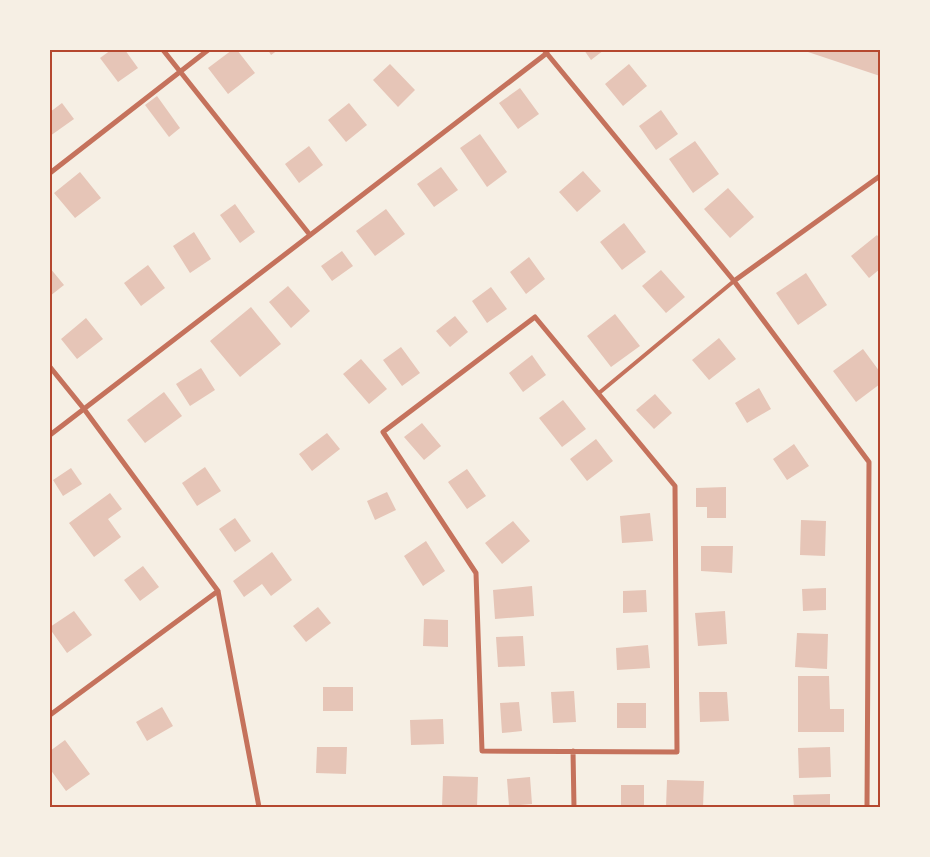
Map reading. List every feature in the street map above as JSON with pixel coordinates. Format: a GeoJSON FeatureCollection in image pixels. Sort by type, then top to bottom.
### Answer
{"type":"FeatureCollection","features":[{"type":"Feature","properties":{"kind":"street"},"geometry":{"type":"LineString","coordinates":[[163,50],[310,235]]}},
{"type":"Feature","properties":{"kind":"street"},"geometry":{"type":"LineString","coordinates":[[50,173],[208,50]]}},
{"type":"Feature","properties":{"kind":"street"},"geometry":{"type":"LineString","coordinates":[[50,435],[545,52],[734,281],[869,462],[867,807]]}},
{"type":"Feature","properties":{"kind":"street"},"geometry":{"type":"LineString","coordinates":[[734,281],[880,176]]}},
{"type":"Feature","properties":{"kind":"street"},"geometry":{"type":"LineString","coordinates":[[535,317],[600,393],[675,486],[677,752],[482,752],[476,573],[383,432],[535,317]]}},
{"type":"Feature","properties":{"kind":"street"},"geometry":{"type":"LineString","coordinates":[[50,367],[84,409],[218,591],[260,807]]}},
{"type":"Feature","properties":{"kind":"street"},"geometry":{"type":"LineString","coordinates":[[50,715],[218,591]]}},
{"type":"Feature","properties":{"kind":"street"},"geometry":{"type":"LineString","coordinates":[[573,751],[574,807]]}},
{"type":"Feature","properties":{"kind":"lane"},"geometry":{"type":"LineString","coordinates":[[600,393],[734,281]]}},
{"type":"Feature","properties":{"kind":"building"},"geometry":{"type":"Polygon","coordinates":[[[111,50],[125,50],[138,68],[118,82],[100,58],[111,50]]]}},
{"type":"Feature","properties":{"kind":"building"},"geometry":{"type":"Polygon","coordinates":[[[232,50],[237,50],[255,73],[228,94],[208,68],[232,50]]]}},
{"type":"Feature","properties":{"kind":"building"},"geometry":{"type":"Polygon","coordinates":[[[268,50],[278,50],[271,55],[268,50]]]}},
{"type":"Feature","properties":{"kind":"building"},"geometry":{"type":"Polygon","coordinates":[[[584,50],[604,50],[591,60],[584,50]]]}},
{"type":"Feature","properties":{"kind":"building"},"geometry":{"type":"Polygon","coordinates":[[[802,50],[880,50],[880,76],[802,50]]]}},
{"type":"Feature","properties":{"kind":"building"},"geometry":{"type":"Polygon","coordinates":[[[390,64],[415,90],[398,107],[373,80],[390,64]]]}},
{"type":"Feature","properties":{"kind":"building"},"geometry":{"type":"Polygon","coordinates":[[[629,64],[647,86],[623,106],[605,84],[629,64]]]}},
{"type":"Feature","properties":{"kind":"building"},"geometry":{"type":"Polygon","coordinates":[[[520,88],[539,114],[518,129],[499,103],[520,88]]]}},
{"type":"Feature","properties":{"kind":"building"},"geometry":{"type":"Polygon","coordinates":[[[157,96],[180,128],[169,137],[145,105],[157,96]]]}},
{"type":"Feature","properties":{"kind":"building"},"geometry":{"type":"Polygon","coordinates":[[[62,103],[74,119],[50,136],[50,112],[62,103]]]}},
{"type":"Feature","properties":{"kind":"building"},"geometry":{"type":"Polygon","coordinates":[[[349,103],[367,125],[346,142],[328,120],[349,103]]]}},
{"type":"Feature","properties":{"kind":"building"},"geometry":{"type":"Polygon","coordinates":[[[661,110],[678,134],[656,150],[639,126],[661,110]]]}},
{"type":"Feature","properties":{"kind":"building"},"geometry":{"type":"Polygon","coordinates":[[[480,134],[507,172],[487,187],[460,148],[480,134]]]}},
{"type":"Feature","properties":{"kind":"building"},"geometry":{"type":"Polygon","coordinates":[[[695,141],[719,174],[693,193],[669,159],[695,141]]]}},
{"type":"Feature","properties":{"kind":"building"},"geometry":{"type":"Polygon","coordinates":[[[309,146],[323,165],[299,183],[285,164],[309,146]]]}},
{"type":"Feature","properties":{"kind":"building"},"geometry":{"type":"Polygon","coordinates":[[[441,167],[458,190],[434,207],[417,184],[441,167]]]}},
{"type":"Feature","properties":{"kind":"building"},"geometry":{"type":"Polygon","coordinates":[[[583,171],[601,191],[577,212],[559,192],[583,171]]]}},
{"type":"Feature","properties":{"kind":"building"},"geometry":{"type":"Polygon","coordinates":[[[80,172],[101,198],[75,218],[54,193],[80,172]]]}},
{"type":"Feature","properties":{"kind":"building"},"geometry":{"type":"Polygon","coordinates":[[[728,188],[754,217],[730,238],[704,209],[728,188]]]}},
{"type":"Feature","properties":{"kind":"building"},"geometry":{"type":"Polygon","coordinates":[[[235,204],[255,232],[240,243],[220,215],[235,204]]]}},
{"type":"Feature","properties":{"kind":"building"},"geometry":{"type":"Polygon","coordinates":[[[386,209],[405,234],[375,256],[356,231],[386,209]]]}},
{"type":"Feature","properties":{"kind":"building"},"geometry":{"type":"Polygon","coordinates":[[[624,223],[646,252],[622,270],[600,242],[624,223]]]}},
{"type":"Feature","properties":{"kind":"building"},"geometry":{"type":"Polygon","coordinates":[[[194,232],[211,259],[190,273],[173,246],[194,232]]]}},
{"type":"Feature","properties":{"kind":"building"},"geometry":{"type":"Polygon","coordinates":[[[877,235],[880,239],[880,269],[869,278],[851,256],[877,235]]]}},
{"type":"Feature","properties":{"kind":"building"},"geometry":{"type":"Polygon","coordinates":[[[342,251],[353,266],[332,281],[321,266],[342,251]]]}},
{"type":"Feature","properties":{"kind":"building"},"geometry":{"type":"Polygon","coordinates":[[[529,257],[545,279],[526,294],[510,272],[529,257]]]}},
{"type":"Feature","properties":{"kind":"building"},"geometry":{"type":"Polygon","coordinates":[[[148,265],[165,288],[141,306],[124,283],[148,265]]]}},
{"type":"Feature","properties":{"kind":"building"},"geometry":{"type":"Polygon","coordinates":[[[50,268],[64,285],[50,296],[50,268]]]}},
{"type":"Feature","properties":{"kind":"building"},"geometry":{"type":"Polygon","coordinates":[[[661,270],[685,297],[666,313],[642,286],[661,270]]]}},
{"type":"Feature","properties":{"kind":"building"},"geometry":{"type":"Polygon","coordinates":[[[806,273],[827,305],[798,325],[776,293],[806,273]]]}},
{"type":"Feature","properties":{"kind":"building"},"geometry":{"type":"Polygon","coordinates":[[[288,286],[310,311],[291,328],[269,302],[288,286]]]}},
{"type":"Feature","properties":{"kind":"building"},"geometry":{"type":"Polygon","coordinates":[[[491,287],[507,309],[487,323],[472,301],[491,287]]]}},
{"type":"Feature","properties":{"kind":"building"},"geometry":{"type":"Polygon","coordinates":[[[251,307],[281,344],[240,377],[210,341],[251,307]]]}},
{"type":"Feature","properties":{"kind":"building"},"geometry":{"type":"Polygon","coordinates":[[[615,314],[640,346],[611,367],[587,336],[615,314]]]}},
{"type":"Feature","properties":{"kind":"building"},"geometry":{"type":"Polygon","coordinates":[[[455,316],[468,332],[450,347],[436,331],[455,316]]]}},
{"type":"Feature","properties":{"kind":"building"},"geometry":{"type":"Polygon","coordinates":[[[86,318],[103,339],[77,359],[61,339],[86,318]]]}},
{"type":"Feature","properties":{"kind":"building"},"geometry":{"type":"Polygon","coordinates":[[[719,338],[736,359],[709,380],[692,360],[719,338]]]}},
{"type":"Feature","properties":{"kind":"building"},"geometry":{"type":"Polygon","coordinates":[[[401,347],[420,373],[402,386],[383,360],[401,347]]]}},
{"type":"Feature","properties":{"kind":"building"},"geometry":{"type":"Polygon","coordinates":[[[863,349],[880,372],[880,384],[856,402],[833,371],[863,349]]]}},
{"type":"Feature","properties":{"kind":"building"},"geometry":{"type":"Polygon","coordinates":[[[532,355],[546,375],[523,392],[509,373],[532,355]]]}},
{"type":"Feature","properties":{"kind":"building"},"geometry":{"type":"Polygon","coordinates":[[[361,359],[387,389],[369,404],[343,374],[361,359]]]}},
{"type":"Feature","properties":{"kind":"building"},"geometry":{"type":"Polygon","coordinates":[[[201,368],[215,390],[190,406],[176,384],[201,368]]]}},
{"type":"Feature","properties":{"kind":"building"},"geometry":{"type":"Polygon","coordinates":[[[759,388],[771,409],[747,423],[735,403],[759,388]]]}},
{"type":"Feature","properties":{"kind":"building"},"geometry":{"type":"Polygon","coordinates":[[[164,392],[182,416],[145,443],[127,420],[164,392]]]}},
{"type":"Feature","properties":{"kind":"building"},"geometry":{"type":"Polygon","coordinates":[[[655,394],[672,413],[654,429],[636,410],[655,394]]]}},
{"type":"Feature","properties":{"kind":"building"},"geometry":{"type":"Polygon","coordinates":[[[563,400],[586,429],[562,447],[539,418],[563,400]]]}},
{"type":"Feature","properties":{"kind":"building"},"geometry":{"type":"Polygon","coordinates":[[[422,423],[441,446],[424,460],[404,437],[422,423]]]}},
{"type":"Feature","properties":{"kind":"building"},"geometry":{"type":"Polygon","coordinates":[[[327,433],[340,449],[312,471],[299,454],[327,433]]]}},
{"type":"Feature","properties":{"kind":"building"},"geometry":{"type":"Polygon","coordinates":[[[596,439],[613,461],[587,481],[570,459],[596,439]]]}},
{"type":"Feature","properties":{"kind":"building"},"geometry":{"type":"Polygon","coordinates":[[[794,444],[809,466],[787,480],[773,459],[794,444]]]}},
{"type":"Feature","properties":{"kind":"building"},"geometry":{"type":"Polygon","coordinates":[[[205,467],[221,491],[197,506],[182,483],[205,467]]]}},
{"type":"Feature","properties":{"kind":"building"},"geometry":{"type":"Polygon","coordinates":[[[71,468],[82,484],[63,496],[53,480],[71,468]]]}},
{"type":"Feature","properties":{"kind":"building"},"geometry":{"type":"Polygon","coordinates":[[[467,469],[486,496],[467,509],[448,482],[467,469]]]}},
{"type":"Feature","properties":{"kind":"building"},"geometry":{"type":"Polygon","coordinates":[[[726,487],[726,518],[707,518],[707,507],[696,507],[696,488],[726,487]]]}},
{"type":"Feature","properties":{"kind":"building"},"geometry":{"type":"Polygon","coordinates":[[[387,492],[396,510],[375,520],[367,501],[387,492]]]}},
{"type":"Feature","properties":{"kind":"building"},"geometry":{"type":"Polygon","coordinates":[[[110,493],[122,509],[108,519],[121,537],[94,557],[69,523],[110,493]]]}},
{"type":"Feature","properties":{"kind":"building"},"geometry":{"type":"Polygon","coordinates":[[[650,513],[653,541],[622,543],[620,516],[650,513]]]}},
{"type":"Feature","properties":{"kind":"building"},"geometry":{"type":"Polygon","coordinates":[[[235,518],[251,541],[235,552],[219,529],[235,518]]]}},
{"type":"Feature","properties":{"kind":"building"},"geometry":{"type":"Polygon","coordinates":[[[801,520],[826,521],[825,556],[800,555],[801,520]]]}},
{"type":"Feature","properties":{"kind":"building"},"geometry":{"type":"Polygon","coordinates":[[[513,521],[530,541],[502,564],[485,543],[513,521]]]}},
{"type":"Feature","properties":{"kind":"building"},"geometry":{"type":"Polygon","coordinates":[[[426,541],[445,571],[423,586],[404,556],[426,541]]]}},
{"type":"Feature","properties":{"kind":"building"},"geometry":{"type":"Polygon","coordinates":[[[701,546],[733,546],[732,573],[701,571],[701,546]]]}},
{"type":"Feature","properties":{"kind":"building"},"geometry":{"type":"Polygon","coordinates":[[[272,552],[292,580],[271,596],[262,584],[244,597],[233,581],[272,552]]]}},
{"type":"Feature","properties":{"kind":"building"},"geometry":{"type":"Polygon","coordinates":[[[143,566],[159,587],[140,601],[124,580],[143,566]]]}},
{"type":"Feature","properties":{"kind":"building"},"geometry":{"type":"Polygon","coordinates":[[[532,586],[534,616],[495,619],[493,590],[532,586]]]}},
{"type":"Feature","properties":{"kind":"building"},"geometry":{"type":"Polygon","coordinates":[[[826,588],[826,610],[803,611],[802,589],[826,588]]]}},
{"type":"Feature","properties":{"kind":"building"},"geometry":{"type":"Polygon","coordinates":[[[646,590],[647,612],[623,613],[623,591],[646,590]]]}},
{"type":"Feature","properties":{"kind":"building"},"geometry":{"type":"Polygon","coordinates":[[[318,607],[331,623],[306,642],[293,626],[318,607]]]}},
{"type":"Feature","properties":{"kind":"building"},"geometry":{"type":"Polygon","coordinates":[[[74,611],[92,635],[67,653],[50,627],[74,611]]]}},
{"type":"Feature","properties":{"kind":"building"},"geometry":{"type":"Polygon","coordinates":[[[725,611],[727,644],[698,646],[695,613],[725,611]]]}},
{"type":"Feature","properties":{"kind":"building"},"geometry":{"type":"Polygon","coordinates":[[[424,619],[448,620],[448,647],[423,646],[424,619]]]}},
{"type":"Feature","properties":{"kind":"building"},"geometry":{"type":"Polygon","coordinates":[[[797,633],[828,634],[827,669],[795,667],[797,633]]]}},
{"type":"Feature","properties":{"kind":"building"},"geometry":{"type":"Polygon","coordinates":[[[523,636],[525,666],[498,667],[496,637],[523,636]]]}},
{"type":"Feature","properties":{"kind":"building"},"geometry":{"type":"Polygon","coordinates":[[[648,645],[650,668],[617,670],[616,648],[648,645]]]}},
{"type":"Feature","properties":{"kind":"building"},"geometry":{"type":"Polygon","coordinates":[[[798,676],[829,676],[830,709],[844,709],[844,732],[798,732],[798,676]]]}},
{"type":"Feature","properties":{"kind":"building"},"geometry":{"type":"Polygon","coordinates":[[[323,687],[353,687],[353,711],[323,711],[323,687]]]}},
{"type":"Feature","properties":{"kind":"building"},"geometry":{"type":"Polygon","coordinates":[[[574,691],[576,722],[553,723],[551,692],[574,691]]]}},
{"type":"Feature","properties":{"kind":"building"},"geometry":{"type":"Polygon","coordinates":[[[699,692],[727,692],[729,721],[700,722],[699,692]]]}},
{"type":"Feature","properties":{"kind":"building"},"geometry":{"type":"Polygon","coordinates":[[[519,702],[522,731],[502,733],[500,703],[519,702]]]}},
{"type":"Feature","properties":{"kind":"building"},"geometry":{"type":"Polygon","coordinates":[[[617,703],[646,703],[646,728],[617,728],[617,703]]]}},
{"type":"Feature","properties":{"kind":"building"},"geometry":{"type":"Polygon","coordinates":[[[162,707],[173,726],[147,741],[136,722],[162,707]]]}},
{"type":"Feature","properties":{"kind":"building"},"geometry":{"type":"Polygon","coordinates":[[[443,719],[444,744],[411,745],[410,720],[443,719]]]}},
{"type":"Feature","properties":{"kind":"building"},"geometry":{"type":"Polygon","coordinates":[[[65,740],[90,774],[66,791],[50,769],[50,751],[65,740]]]}},
{"type":"Feature","properties":{"kind":"building"},"geometry":{"type":"Polygon","coordinates":[[[317,747],[347,747],[346,774],[316,773],[317,747]]]}},
{"type":"Feature","properties":{"kind":"building"},"geometry":{"type":"Polygon","coordinates":[[[830,747],[831,777],[799,778],[798,748],[830,747]]]}},
{"type":"Feature","properties":{"kind":"building"},"geometry":{"type":"Polygon","coordinates":[[[443,776],[478,777],[477,807],[442,807],[443,776]]]}},
{"type":"Feature","properties":{"kind":"building"},"geometry":{"type":"Polygon","coordinates":[[[530,777],[532,804],[509,806],[507,779],[530,777]]]}},
{"type":"Feature","properties":{"kind":"building"},"geometry":{"type":"Polygon","coordinates":[[[667,780],[704,781],[703,807],[666,807],[667,780]]]}},
{"type":"Feature","properties":{"kind":"building"},"geometry":{"type":"Polygon","coordinates":[[[621,785],[644,785],[644,807],[621,807],[621,785]]]}},
{"type":"Feature","properties":{"kind":"building"},"geometry":{"type":"Polygon","coordinates":[[[830,794],[830,807],[794,807],[793,795],[830,794]]]}}]}
